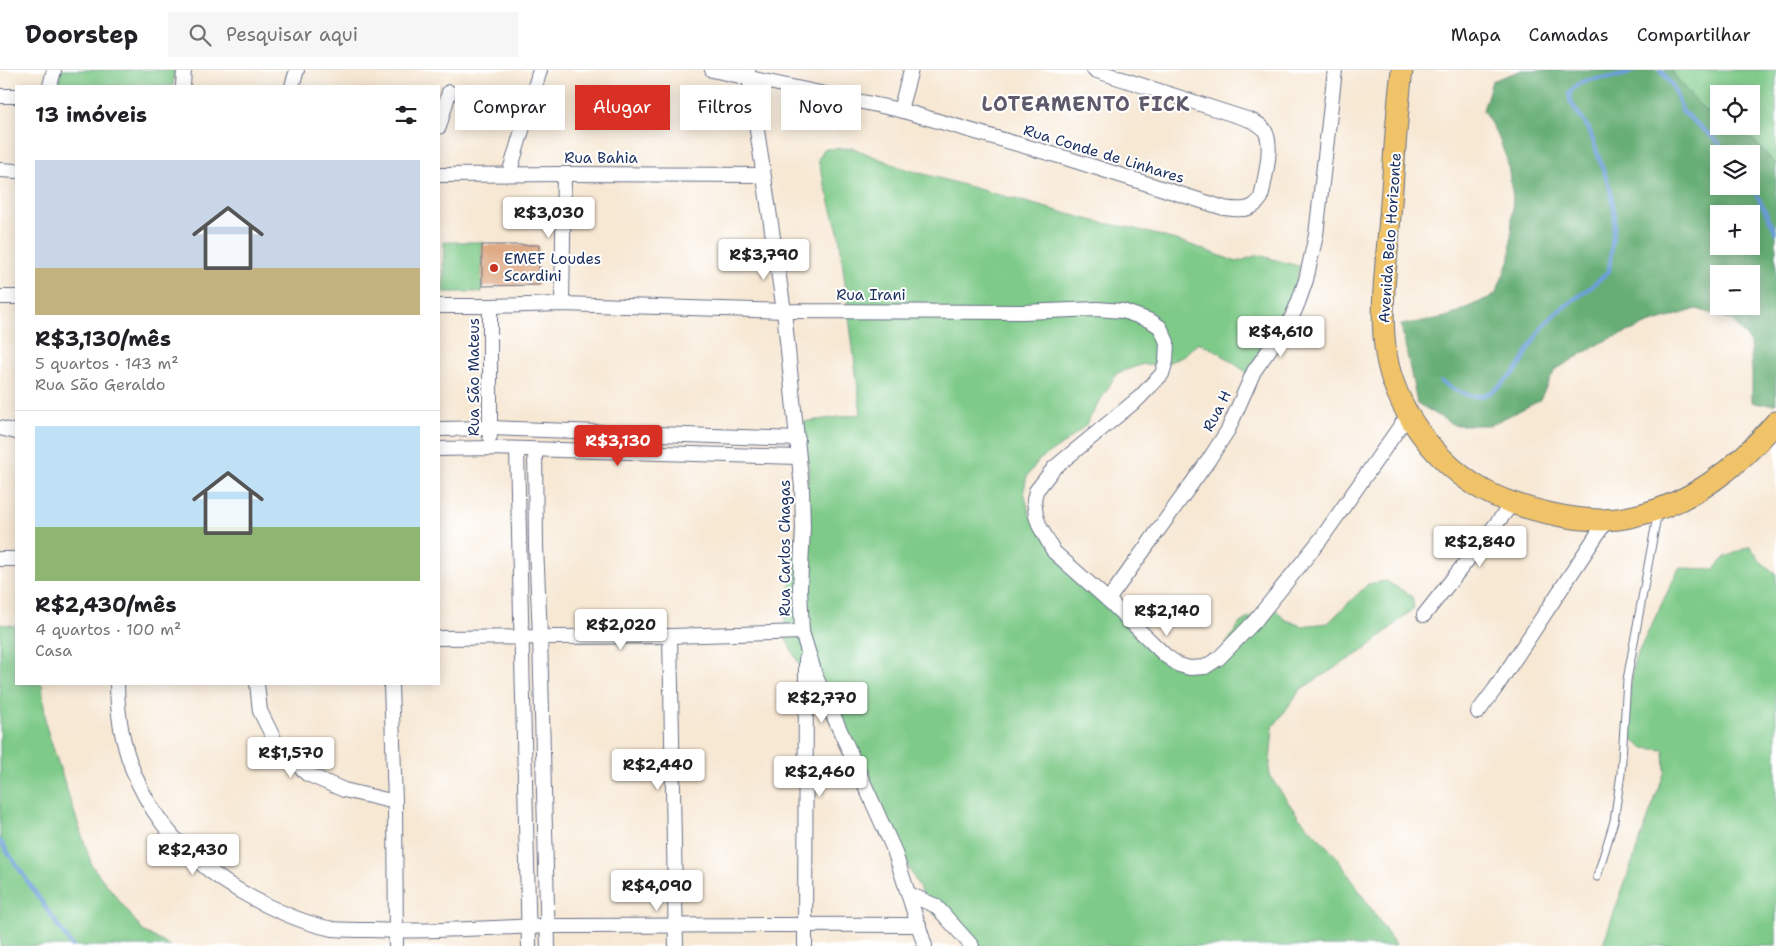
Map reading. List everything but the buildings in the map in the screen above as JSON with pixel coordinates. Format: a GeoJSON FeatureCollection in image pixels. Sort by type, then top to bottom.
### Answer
{"type":"FeatureCollection","features":[{"type":"Feature","properties":{"kind":"main road","name":"Avenida Belo Horizonte"},"geometry":{"type":"LineString","coordinates":[[1400,71],[1384,298],[1386,354],[1408,415],[1419,432],[1446,461],[1477,486],[1512,504],[1574,518],[1606,521],[1634,516],[1672,504],[1717,480],[1756,445],[1776,422]]}},
{"type":"Feature","properties":{"kind":"street"},"geometry":{"type":"LineString","coordinates":[[50,85],[54,70]]}},
{"type":"Feature","properties":{"kind":"street"},"geometry":{"type":"LineString","coordinates":[[183,85],[184,70]]}},
{"type":"Feature","properties":{"kind":"street"},"geometry":{"type":"LineString","coordinates":[[292,85],[297,70]]}},
{"type":"Feature","properties":{"kind":"street"},"geometry":{"type":"LineString","coordinates":[[509,174],[540,70]]}},
{"type":"Feature","properties":{"kind":"street","name":"Rua Conde de Linhares"},"geometry":{"type":"LineString","coordinates":[[712,70],[749,74],[900,110],[1069,158],[1224,208],[1247,209],[1261,198],[1269,145],[1266,131],[1260,125],[1250,120],[1094,70]]}},
{"type":"Feature","properties":{"kind":"street"},"geometry":{"type":"LineString","coordinates":[[900,110],[911,70]]}},
{"type":"Feature","properties":{"kind":"street","name":"Rua H"},"geometry":{"type":"LineString","coordinates":[[1108,600],[1208,461],[1228,430],[1254,371],[1291,319],[1298,304],[1306,280],[1316,235],[1335,70]]}},
{"type":"Feature","properties":{"kind":"street","name":"Rua Carlos Chagas"},"geometry":{"type":"LineString","coordinates":[[749,74],[784,311],[798,439],[803,528],[800,588],[802,632],[806,650],[816,677],[894,850],[925,946]]}},
{"type":"Feature","properties":{"kind":"street"},"geometry":{"type":"LineString","coordinates":[[440,124],[449,92]]}},
{"type":"Feature","properties":{"kind":"street"},"geometry":{"type":"LineString","coordinates":[[0,96],[15,96]]}},
{"type":"Feature","properties":{"kind":"street"},"geometry":{"type":"LineString","coordinates":[[0,170],[15,171]]}},
{"type":"Feature","properties":{"kind":"street"},"geometry":{"type":"LineString","coordinates":[[562,304],[564,174]]}},
{"type":"Feature","properties":{"kind":"street","name":"Rua Bahia"},"geometry":{"type":"LineString","coordinates":[[440,175],[763,176]]}},
{"type":"Feature","properties":{"kind":"street"},"geometry":{"type":"LineString","coordinates":[[0,297],[15,297]]}},
{"type":"Feature","properties":{"kind":"street","name":"Rua Irani"},"geometry":{"type":"LineString","coordinates":[[440,306],[562,304],[784,311],[1023,312],[1097,309],[1122,311],[1150,321],[1160,328],[1166,337],[1168,350],[1162,374],[1139,398],[1054,468],[1036,490],[1034,500],[1036,516],[1054,552],[1108,600]]}},
{"type":"Feature","properties":{"kind":"street","name":"Rua São Mateus"},"geometry":{"type":"LineString","coordinates":[[490,306],[490,448]]}},
{"type":"Feature","properties":{"kind":"street"},"geometry":{"type":"LineString","coordinates":[[1108,600],[1166,656],[1179,665],[1198,668],[1205,667],[1219,658],[1255,621],[1320,540],[1408,415]]}},
{"type":"Feature","properties":{"kind":"street"},"geometry":{"type":"LineString","coordinates":[[440,429],[490,428],[798,439]]}},
{"type":"Feature","properties":{"kind":"street"},"geometry":{"type":"LineString","coordinates":[[440,449],[490,448],[798,457]]}},
{"type":"Feature","properties":{"kind":"street"},"geometry":{"type":"LineString","coordinates":[[517,450],[529,946]]}},
{"type":"Feature","properties":{"kind":"street"},"geometry":{"type":"LineString","coordinates":[[535,450],[536,546],[548,946]]}},
{"type":"Feature","properties":{"kind":"street"},"geometry":{"type":"LineString","coordinates":[[1424,615],[1512,504]]}},
{"type":"Feature","properties":{"kind":"street"},"geometry":{"type":"LineString","coordinates":[[1478,712],[1606,521]]}},
{"type":"Feature","properties":{"kind":"street"},"geometry":{"type":"LineString","coordinates":[[0,559],[15,559]]}},
{"type":"Feature","properties":{"kind":"street"},"geometry":{"type":"LineString","coordinates":[[440,638],[670,636],[802,632]]}},
{"type":"Feature","properties":{"kind":"street"},"geometry":{"type":"LineString","coordinates":[[670,636],[676,946]]}},
{"type":"Feature","properties":{"kind":"street"},"geometry":{"type":"LineString","coordinates":[[805,946],[806,650]]}},
{"type":"Feature","properties":{"kind":"street"},"geometry":{"type":"LineString","coordinates":[[117,685],[122,728],[128,756],[139,787],[166,829],[202,865],[238,890],[268,907],[299,920],[334,929],[396,932],[528,926],[919,924]]}},
{"type":"Feature","properties":{"kind":"street"},"geometry":{"type":"LineString","coordinates":[[256,685],[260,711],[277,745],[307,774],[344,790],[396,802]]}},
{"type":"Feature","properties":{"kind":"street"},"geometry":{"type":"LineString","coordinates":[[391,685],[396,802],[396,946]]}},
{"type":"Feature","properties":{"kind":"street"},"geometry":{"type":"LineString","coordinates":[[909,894],[936,906],[972,946]]}},
{"type":"Feature","properties":{"kind":"lane"},"geometry":{"type":"LineString","coordinates":[[1597,877],[1614,820],[1621,774],[1627,680],[1658,509]]}},
{"type":"Feature","properties":{"kind":"green space"},"geometry":{"type":"Polygon","coordinates":[[[61,70],[175,70],[173,85],[57,85],[61,70]]]}},
{"type":"Feature","properties":{"kind":"green space"},"geometry":{"type":"Polygon","coordinates":[[[1522,70],[1671,70],[1692,98],[1710,114],[1710,135],[1745,135],[1758,145],[1710,145],[1710,195],[1760,195],[1760,147],[1776,165],[1776,404],[1752,402],[1750,342],[1732,320],[1716,315],[1760,315],[1760,265],[1710,265],[1710,313],[1697,309],[1648,324],[1602,342],[1555,370],[1539,401],[1490,425],[1454,425],[1417,403],[1401,325],[1446,317],[1495,295],[1510,259],[1513,197],[1507,160],[1498,136],[1483,110],[1492,81],[1522,70]]]}},
{"type":"Feature","properties":{"kind":"green space"},"geometry":{"type":"Polygon","coordinates":[[[1671,70],[1776,70],[1776,165],[1760,148],[1760,145],[1746,135],[1760,135],[1760,85],[1710,85],[1710,114],[1692,98],[1671,70]]]}},
{"type":"Feature","properties":{"kind":"green space"},"geometry":{"type":"Polygon","coordinates":[[[853,148],[902,168],[1098,222],[1132,228],[1183,242],[1237,262],[1258,255],[1300,265],[1294,291],[1272,326],[1249,374],[1215,350],[1198,343],[1182,357],[1160,366],[1144,364],[1117,373],[1085,426],[1066,442],[1039,460],[1027,476],[1024,490],[1029,513],[1056,554],[1177,666],[1200,667],[1221,652],[1240,623],[1271,604],[1284,619],[1301,626],[1328,623],[1368,584],[1386,581],[1412,596],[1414,608],[1367,648],[1301,689],[1273,727],[1269,775],[1298,816],[1336,856],[1396,946],[968,946],[954,930],[933,913],[783,634],[800,507],[809,476],[802,422],[861,414],[839,235],[818,160],[824,149],[853,148]]]}},
{"type":"Feature","properties":{"kind":"green space"},"geometry":{"type":"Polygon","coordinates":[[[444,242],[482,242],[482,292],[443,292],[444,242]]]}},
{"type":"Feature","properties":{"kind":"green space"},"geometry":{"type":"Polygon","coordinates":[[[1750,546],[1760,561],[1776,574],[1776,946],[1602,946],[1665,771],[1664,750],[1643,748],[1625,734],[1634,661],[1679,568],[1714,569],[1724,558],[1750,546]]]}},
{"type":"Feature","properties":{"kind":"green space"},"geometry":{"type":"Polygon","coordinates":[[[0,624],[15,626],[15,685],[42,685],[46,726],[92,866],[143,931],[170,946],[0,946],[0,624]]]}},
{"type":"Feature","properties":{"kind":"waterway"},"geometry":{"type":"LineString","coordinates":[[1441,382],[1466,395],[1481,396],[1497,389],[1518,369],[1539,332],[1551,318],[1609,271],[1615,217],[1611,192],[1589,129],[1571,103],[1569,94],[1582,82],[1626,74],[1635,70]]}},
{"type":"Feature","properties":{"kind":"waterway"},"geometry":{"type":"LineString","coordinates":[[1661,70],[1673,87],[1683,112],[1720,145]]}},
{"type":"Feature","properties":{"kind":"waterway"},"geometry":{"type":"LineString","coordinates":[[1757,195],[1776,232]]}},
{"type":"Feature","properties":{"kind":"waterway"},"geometry":{"type":"LineString","coordinates":[[0,841],[72,946]]}},
{"type":"Feature","properties":{"kind":"place","name":"EMEF Loudes Scardini"},"geometry":{"type":"Point","coordinates":[494,268]}},
{"type":"Feature","properties":{"kind":"district","name":"LOTEAMENTO FICK"},"geometry":{"type":"Point","coordinates":[1086,104]}}]}
